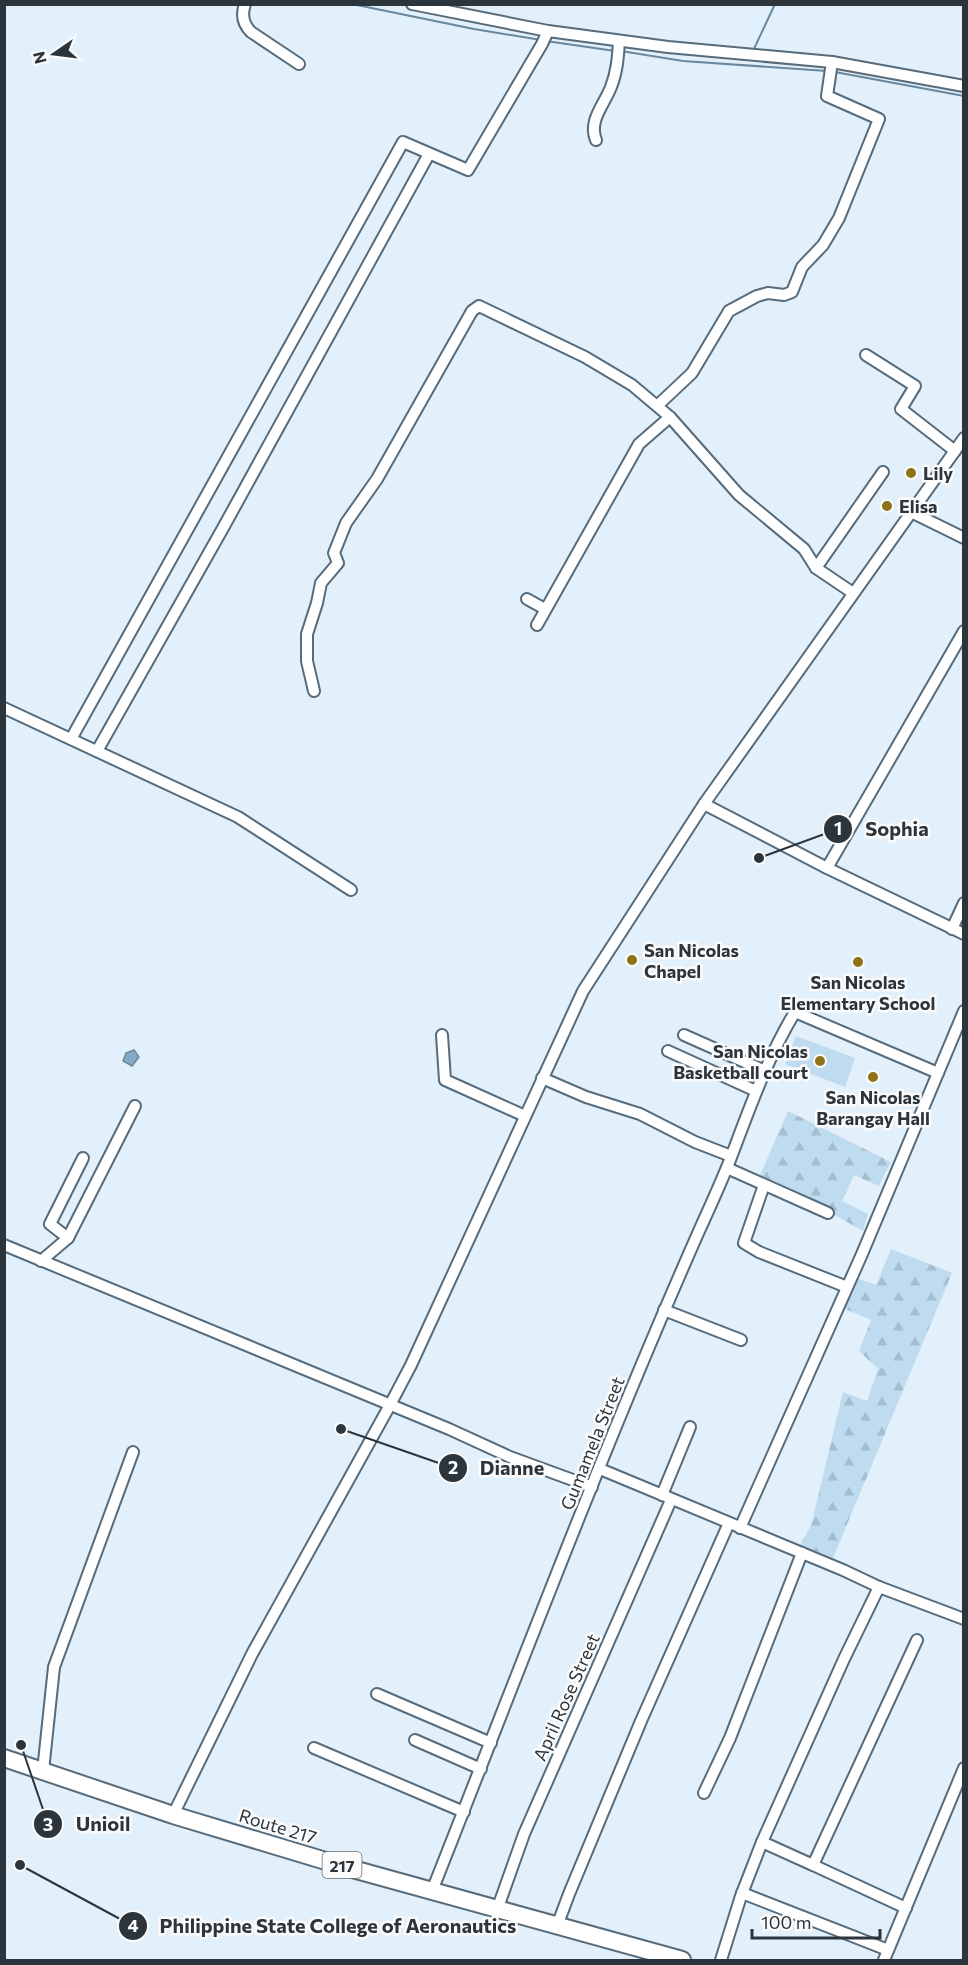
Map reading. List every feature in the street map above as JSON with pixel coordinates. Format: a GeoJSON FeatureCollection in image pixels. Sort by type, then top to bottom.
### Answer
{"type":"FeatureCollection","features":[{"type":"Feature","properties":{"kind":"main road","name":"Route 217"},"geometry":{"type":"LineString","coordinates":[[4,1758],[173,1815],[432,1892],[682,1960]]}},
{"type":"Feature","properties":{"kind":"street"},"geometry":{"type":"LineString","coordinates":[[245,4],[243,19],[251,32],[299,64]]}},
{"type":"Feature","properties":{"kind":"street"},"geometry":{"type":"LineString","coordinates":[[412,4],[548,32],[668,47],[832,62],[963,86]]}},
{"type":"Feature","properties":{"kind":"street"},"geometry":{"type":"LineString","coordinates":[[71,739],[402,142],[468,170],[548,32]]}},
{"type":"Feature","properties":{"kind":"street"},"geometry":{"type":"LineString","coordinates":[[596,140],[592,127],[611,87],[618,62],[619,41]]}},
{"type":"Feature","properties":{"kind":"street"},"geometry":{"type":"LineString","coordinates":[[658,405],[692,373],[729,311],[757,296],[768,293],[784,295],[792,292],[802,267],[823,245],[839,218],[879,119],[827,96],[832,62]]}},
{"type":"Feature","properties":{"kind":"street"},"geometry":{"type":"LineString","coordinates":[[97,751],[429,154]]}},
{"type":"Feature","properties":{"kind":"street"},"geometry":{"type":"LineString","coordinates":[[314,691],[307,661],[307,634],[321,583],[338,562],[334,553],[346,523],[377,479],[476,307],[485,308],[585,357],[658,405],[739,495],[804,549],[816,568],[853,593]]}},
{"type":"Feature","properties":{"kind":"street"},"geometry":{"type":"LineString","coordinates":[[866,355],[915,386],[901,409],[955,451]]}},
{"type":"Feature","properties":{"kind":"street"},"geometry":{"type":"LineString","coordinates":[[537,625],[639,444],[670,417]]}},
{"type":"Feature","properties":{"kind":"street"},"geometry":{"type":"LineString","coordinates":[[173,1815],[252,1654],[390,1405],[584,991],[704,804],[963,438]]}},
{"type":"Feature","properties":{"kind":"street"},"geometry":{"type":"LineString","coordinates":[[816,568],[883,472]]}},
{"type":"Feature","properties":{"kind":"street"},"geometry":{"type":"LineString","coordinates":[[911,512],[963,538]]}},
{"type":"Feature","properties":{"kind":"street"},"geometry":{"type":"LineString","coordinates":[[527,599],[545,609]]}},
{"type":"Feature","properties":{"kind":"street"},"geometry":{"type":"LineString","coordinates":[[827,868],[963,631]]}},
{"type":"Feature","properties":{"kind":"street"},"geometry":{"type":"LineString","coordinates":[[4,708],[238,817],[351,890]]}},
{"type":"Feature","properties":{"kind":"street"},"geometry":{"type":"LineString","coordinates":[[704,804],[827,868],[963,934]]}},
{"type":"Feature","properties":{"kind":"street"},"geometry":{"type":"LineString","coordinates":[[952,929],[963,903]]}},
{"type":"Feature","properties":{"kind":"street"},"geometry":{"type":"LineString","coordinates":[[557,1926],[641,1722],[847,1287],[963,1011]]}},
{"type":"Feature","properties":{"kind":"street","name":"Gumamela Street"},"geometry":{"type":"LineString","coordinates":[[432,1892],[664,1310],[727,1168],[756,1091],[795,1012],[938,1073]]}},
{"type":"Feature","properties":{"kind":"street"},"geometry":{"type":"LineString","coordinates":[[442,1035],[446,1080],[525,1116]]}},
{"type":"Feature","properties":{"kind":"street"},"geometry":{"type":"LineString","coordinates":[[684,1035],[765,1071]]}},
{"type":"Feature","properties":{"kind":"street"},"geometry":{"type":"LineString","coordinates":[[668,1051],[756,1091]]}},
{"type":"Feature","properties":{"kind":"street"},"geometry":{"type":"LineString","coordinates":[[542,1078],[586,1097],[640,1114],[694,1142],[731,1156]]}},
{"type":"Feature","properties":{"kind":"street"},"geometry":{"type":"LineString","coordinates":[[41,1261],[68,1238],[135,1106]]}},
{"type":"Feature","properties":{"kind":"street"},"geometry":{"type":"LineString","coordinates":[[68,1238],[50,1224],[83,1158]]}},
{"type":"Feature","properties":{"kind":"street"},"geometry":{"type":"LineString","coordinates":[[727,1168],[828,1213]]}},
{"type":"Feature","properties":{"kind":"street"},"geometry":{"type":"LineString","coordinates":[[764,1185],[744,1243],[759,1252],[847,1287]]}},
{"type":"Feature","properties":{"kind":"street"},"geometry":{"type":"LineString","coordinates":[[4,1245],[450,1428],[510,1457],[592,1488]]}},
{"type":"Feature","properties":{"kind":"street"},"geometry":{"type":"LineString","coordinates":[[664,1310],[741,1340]]}},
{"type":"Feature","properties":{"kind":"street","name":"April Rose Street"},"geometry":{"type":"LineString","coordinates":[[497,1910],[524,1834],[667,1497],[690,1428]]}},
{"type":"Feature","properties":{"kind":"street"},"geometry":{"type":"LineString","coordinates":[[43,1771],[54,1667],[133,1452]]}},
{"type":"Feature","properties":{"kind":"street"},"geometry":{"type":"LineString","coordinates":[[600,1469],[879,1587],[963,1619]]}},
{"type":"Feature","properties":{"kind":"street"},"geometry":{"type":"LineString","coordinates":[[704,1793],[730,1738],[802,1553]]}},
{"type":"Feature","properties":{"kind":"street"},"geometry":{"type":"LineString","coordinates":[[721,1960],[742,1893],[762,1842],[879,1587]]}},
{"type":"Feature","properties":{"kind":"street"},"geometry":{"type":"LineString","coordinates":[[813,1864],[917,1640]]}},
{"type":"Feature","properties":{"kind":"street"},"geometry":{"type":"LineString","coordinates":[[377,1694],[491,1743]]}},
{"type":"Feature","properties":{"kind":"street"},"geometry":{"type":"LineString","coordinates":[[415,1740],[481,1769]]}},
{"type":"Feature","properties":{"kind":"street"},"geometry":{"type":"LineString","coordinates":[[314,1748],[464,1812]]}},
{"type":"Feature","properties":{"kind":"street"},"geometry":{"type":"LineString","coordinates":[[742,1893],[886,1955],[963,1768]]}},
{"type":"Feature","properties":{"kind":"street"},"geometry":{"type":"LineString","coordinates":[[762,1842],[906,1908]]}},
{"type":"Feature","properties":{"kind":"green space","name":"San Nicolas Basketball court"},"geometry":{"type":"Polygon","coordinates":[[[796,1036],[855,1058],[845,1087],[785,1064],[796,1036]]]}},
{"type":"Feature","properties":{"kind":"green space"},"geometry":{"type":"Polygon","coordinates":[[[788,1111],[891,1162],[879,1186],[854,1175],[842,1201],[868,1214],[863,1231],[760,1175],[788,1111]]]}},
{"type":"Feature","properties":{"kind":"green space"},"geometry":{"type":"Polygon","coordinates":[[[891,1249],[952,1273],[833,1558],[800,1545],[811,1526],[843,1392],[867,1401],[878,1369],[859,1351],[871,1320],[843,1308],[856,1278],[876,1285],[891,1249]]]}},
{"type":"Feature","properties":{"kind":"shaded area"},"geometry":{"type":"Polygon","coordinates":[[[134,1050],[139,1057],[132,1066],[123,1061],[126,1053],[134,1050]]]}},
{"type":"Feature","properties":{"kind":"waterway"},"geometry":{"type":"LineString","coordinates":[[352,4],[541,40]]}},
{"type":"Feature","properties":{"kind":"waterway"},"geometry":{"type":"LineString","coordinates":[[753,51],[775,4]]}},
{"type":"Feature","properties":{"kind":"waterway"},"geometry":{"type":"LineString","coordinates":[[546,41],[615,51]]}},
{"type":"Feature","properties":{"kind":"waterway"},"geometry":{"type":"LineString","coordinates":[[621,51],[683,61],[827,71]]}},
{"type":"Feature","properties":{"kind":"waterway"},"geometry":{"type":"LineString","coordinates":[[835,72],[964,96]]}},
{"type":"Feature","properties":{"kind":"place","name":"Lily"},"geometry":{"type":"Point","coordinates":[911,473]}},
{"type":"Feature","properties":{"kind":"place","name":"Elisa"},"geometry":{"type":"Point","coordinates":[887,506]}},
{"type":"Feature","properties":{"kind":"place","name":"Sophia"},"geometry":{"type":"Point","coordinates":[759,858]}},
{"type":"Feature","properties":{"kind":"place","name":"San Nicolas Chapel"},"geometry":{"type":"Point","coordinates":[632,960]}},
{"type":"Feature","properties":{"kind":"place","name":"San Nicolas Elementary School"},"geometry":{"type":"Point","coordinates":[858,962]}},
{"type":"Feature","properties":{"kind":"place","name":"San Nicolas Basketball court"},"geometry":{"type":"Point","coordinates":[820,1061]}},
{"type":"Feature","properties":{"kind":"place","name":"San Nicolas Barangay Hall"},"geometry":{"type":"Point","coordinates":[873,1077]}},
{"type":"Feature","properties":{"kind":"place","name":"Dianne"},"geometry":{"type":"Point","coordinates":[341,1429]}},
{"type":"Feature","properties":{"kind":"place","name":"Unioil"},"geometry":{"type":"Point","coordinates":[21,1745]}},
{"type":"Feature","properties":{"kind":"place","name":"Philippine State College of Aeronautics"},"geometry":{"type":"Point","coordinates":[20,1865]}}]}
